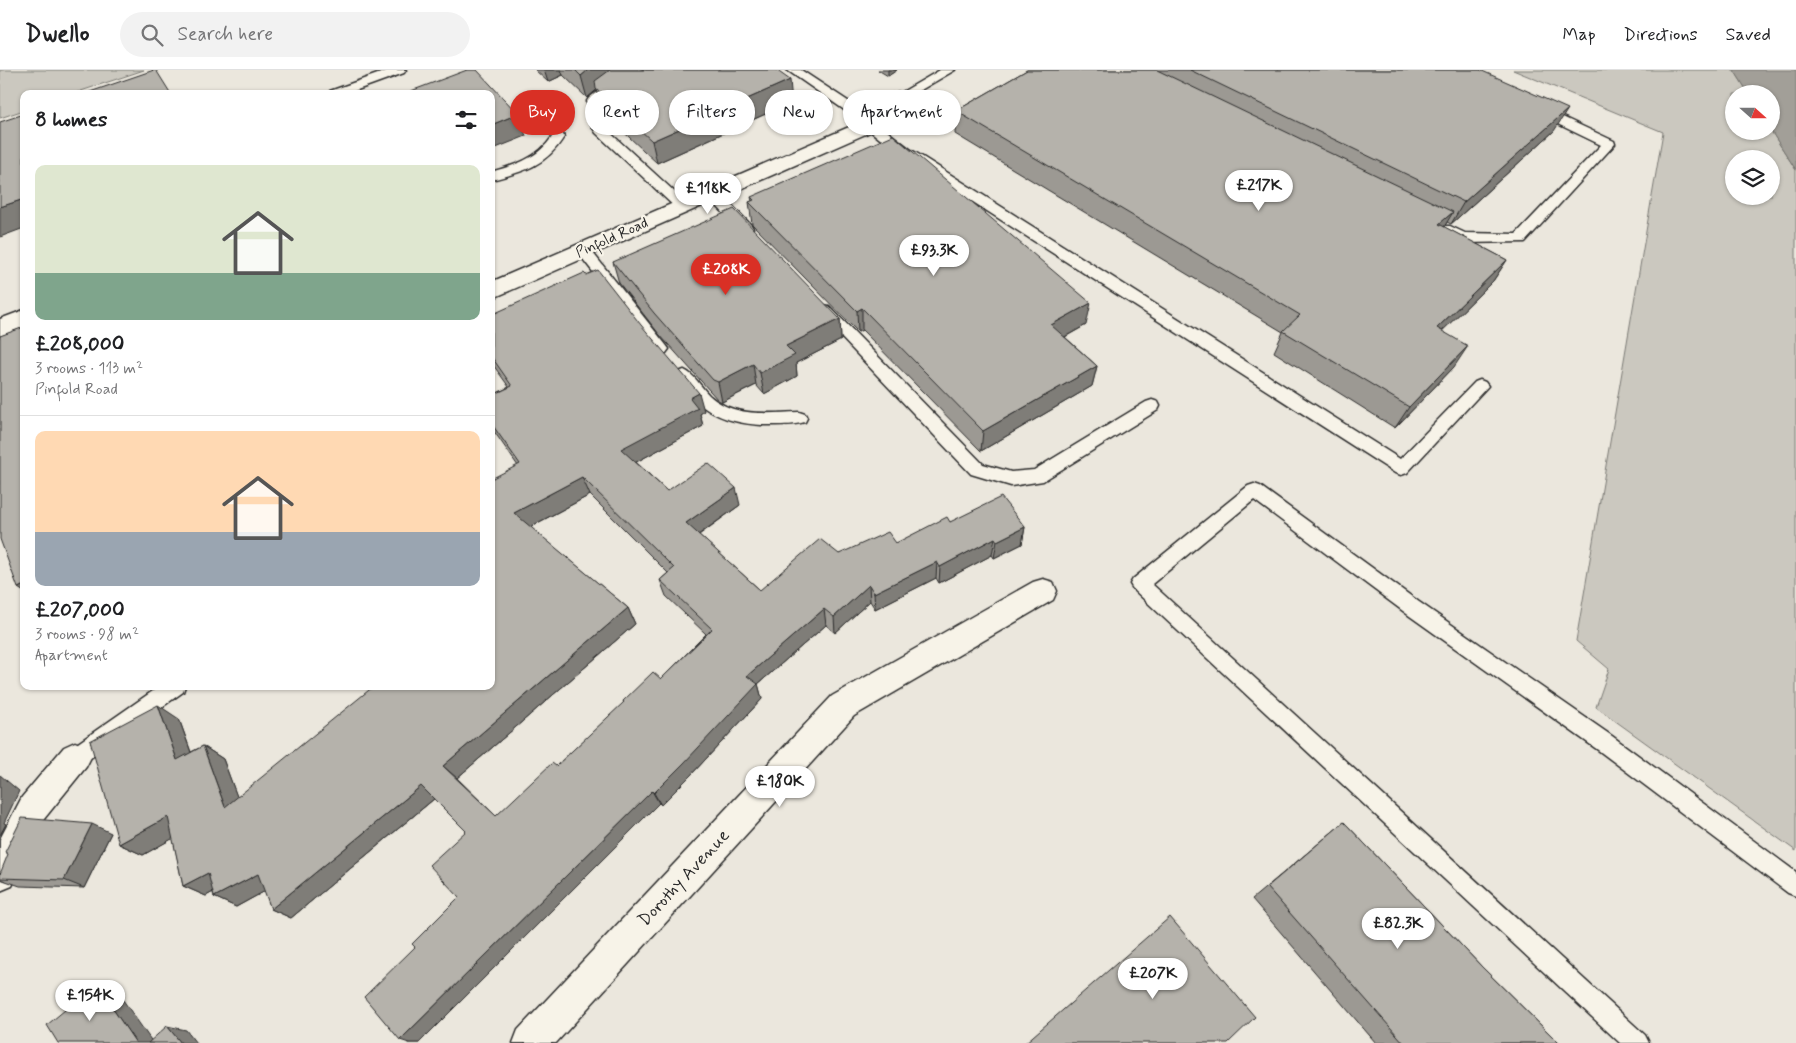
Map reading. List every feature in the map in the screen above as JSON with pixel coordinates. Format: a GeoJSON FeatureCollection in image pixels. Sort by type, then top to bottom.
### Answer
{"type":"FeatureCollection","features":[{"type":"Feature","properties":{"kind":"street","name":"Pinfold Road"},"geometry":{"type":"LineString","coordinates":[[495,289],[847,135]]}},
{"type":"Feature","properties":{"kind":"street"},"geometry":{"type":"LineString","coordinates":[[0,328],[20,320]]}},
{"type":"Feature","properties":{"kind":"street","name":"Dorothy Avenue"},"geometry":{"type":"LineString","coordinates":[[531,1043],[842,706],[1043,591]]}},
{"type":"Feature","properties":{"kind":"street"},"geometry":{"type":"LineString","coordinates":[[0,874],[33,808],[75,757]]}},
{"type":"Feature","properties":{"kind":"lane"},"geometry":{"type":"LineString","coordinates":[[345,90],[400,70]]}},
{"type":"Feature","properties":{"kind":"lane"},"geometry":{"type":"LineString","coordinates":[[653,70],[611,87],[593,101],[593,111],[600,130],[683,207]]}},
{"type":"Feature","properties":{"kind":"lane"},"geometry":{"type":"LineString","coordinates":[[793,70],[843,103]]}},
{"type":"Feature","properties":{"kind":"lane"},"geometry":{"type":"LineString","coordinates":[[913,90],[949,70]]}},
{"type":"Feature","properties":{"kind":"lane"},"geometry":{"type":"LineString","coordinates":[[1436,225],[1463,238],[1520,239],[1610,144],[1530,106]]}},
{"type":"Feature","properties":{"kind":"lane"},"geometry":{"type":"LineString","coordinates":[[495,175],[521,168],[537,161],[551,150],[558,135]]}},
{"type":"Feature","properties":{"kind":"lane"},"geometry":{"type":"LineString","coordinates":[[883,135],[905,152],[1401,468],[1480,386]]}},
{"type":"Feature","properties":{"kind":"lane"},"geometry":{"type":"LineString","coordinates":[[713,194],[754,236]]}},
{"type":"Feature","properties":{"kind":"lane"},"geometry":{"type":"LineString","coordinates":[[584,251],[653,340],[711,406],[732,416],[799,418]]}},
{"type":"Feature","properties":{"kind":"lane"},"geometry":{"type":"LineString","coordinates":[[815,300],[978,470],[1011,479],[1038,476],[1152,406]]}},
{"type":"Feature","properties":{"kind":"lane"},"geometry":{"type":"LineString","coordinates":[[1637,1043],[1139,584],[1254,491],[1413,608],[1606,743],[1796,885]]}},
{"type":"Feature","properties":{"kind":"lane"},"geometry":{"type":"LineString","coordinates":[[75,757],[170,690]]}},
{"type":"Feature","properties":{"kind":"shaded area"},"geometry":{"type":"Polygon","coordinates":[[[0,70],[144,70],[84,90],[20,90],[20,111],[0,118],[0,70]]]}},
{"type":"Feature","properties":{"kind":"shaded area"},"geometry":{"type":"Polygon","coordinates":[[[1513,70],[1734,70],[1743,85],[1725,85],[1725,140],[1777,140],[1796,170],[1796,851],[1596,707],[1609,669],[1576,641],[1663,132],[1513,70]]]}},
{"type":"Feature","properties":{"kind":"shaded area"},"geometry":{"type":"Polygon","coordinates":[[[1734,70],[1796,70],[1796,170],[1777,140],[1780,140],[1780,85],[1743,85],[1734,70]]]}},
{"type":"Feature","properties":{"kind":"building"},"geometry":{"type":"Polygon","coordinates":[[[156,70],[168,90],[96,90],[156,70]]]}},
{"type":"Feature","properties":{"kind":"building"},"geometry":{"type":"Polygon","coordinates":[[[467,70],[477,70],[510,105],[510,117],[495,123],[495,90],[414,90],[467,70]]]}},
{"type":"Feature","properties":{"kind":"building"},"geometry":{"type":"Polygon","coordinates":[[[575,70],[588,70],[581,76],[575,70]]]}},
{"type":"Feature","properties":{"kind":"building"},"geometry":{"type":"Polygon","coordinates":[[[610,70],[776,70],[790,80],[755,95],[755,90],[669,90],[669,133],[652,141],[646,135],[659,135],[659,90],[597,90],[595,81],[610,70]]]}},
{"type":"Feature","properties":{"kind":"building"},"geometry":{"type":"Polygon","coordinates":[[[1027,70],[1157,70],[1453,212],[1439,224],[1507,260],[1437,328],[1468,346],[1409,407],[1283,331],[1300,315],[961,114],[961,108],[1027,70]]]}},
{"type":"Feature","properties":{"kind":"building"},"geometry":{"type":"Polygon","coordinates":[[[1190,70],[1480,70],[1568,109],[1464,202],[1190,70]]]}},
{"type":"Feature","properties":{"kind":"building"},"geometry":{"type":"Polygon","coordinates":[[[20,115],[20,200],[0,207],[0,122],[20,115]]]}},
{"type":"Feature","properties":{"kind":"building"},"geometry":{"type":"Polygon","coordinates":[[[893,135],[1091,303],[1051,325],[1097,366],[983,431],[862,308],[857,311],[749,202],[754,200],[751,197],[893,135]]]}},
{"type":"Feature","properties":{"kind":"building"},"geometry":{"type":"Polygon","coordinates":[[[734,209],[840,319],[786,346],[795,355],[760,373],[753,364],[718,382],[713,380],[654,313],[613,262],[734,209]]]}},
{"type":"Feature","properties":{"kind":"building"},"geometry":{"type":"Polygon","coordinates":[[[598,270],[641,325],[699,393],[690,398],[698,408],[621,449],[667,491],[708,463],[736,488],[686,523],[760,590],[820,539],[839,554],[888,532],[896,543],[947,517],[950,522],[1001,497],[1025,527],[997,541],[995,538],[940,567],[937,562],[874,593],[869,585],[834,617],[824,609],[747,676],[758,684],[684,763],[654,793],[652,791],[400,1040],[364,997],[415,947],[412,944],[459,897],[429,865],[466,831],[421,786],[271,909],[258,874],[214,897],[208,873],[183,886],[168,817],[119,844],[90,741],[158,705],[177,760],[203,746],[225,807],[369,690],[495,690],[495,477],[520,464],[495,429],[495,394],[512,386],[495,362],[495,313],[584,273],[586,275],[598,270]],[[582,477],[514,513],[628,608],[443,766],[496,816],[552,763],[556,766],[653,672],[661,679],[712,629],[660,580],[674,568],[582,477]]]}},
{"type":"Feature","properties":{"kind":"building"},"geometry":{"type":"Polygon","coordinates":[[[20,328],[20,587],[18,588],[0,539],[0,336],[20,328]]]}},
{"type":"Feature","properties":{"kind":"building"},"geometry":{"type":"Polygon","coordinates":[[[22,818],[92,824],[64,880],[0,878],[8,854],[5,852],[22,818]]]}},
{"type":"Feature","properties":{"kind":"building"},"geometry":{"type":"Polygon","coordinates":[[[1344,822],[1482,967],[1559,1043],[1404,1043],[1267,887],[1344,822]]]}},
{"type":"Feature","properties":{"kind":"building"},"geometry":{"type":"Polygon","coordinates":[[[1170,917],[1255,1017],[1228,1043],[1025,1043],[1170,917]]]}},
{"type":"Feature","properties":{"kind":"building"},"geometry":{"type":"Polygon","coordinates":[[[96,984],[136,1043],[58,1043],[47,1025],[96,984]]]}},
{"type":"Feature","properties":{"kind":"building"},"geometry":{"type":"Polygon","coordinates":[[[167,1026],[181,1043],[148,1043],[167,1026]]]}}]}
